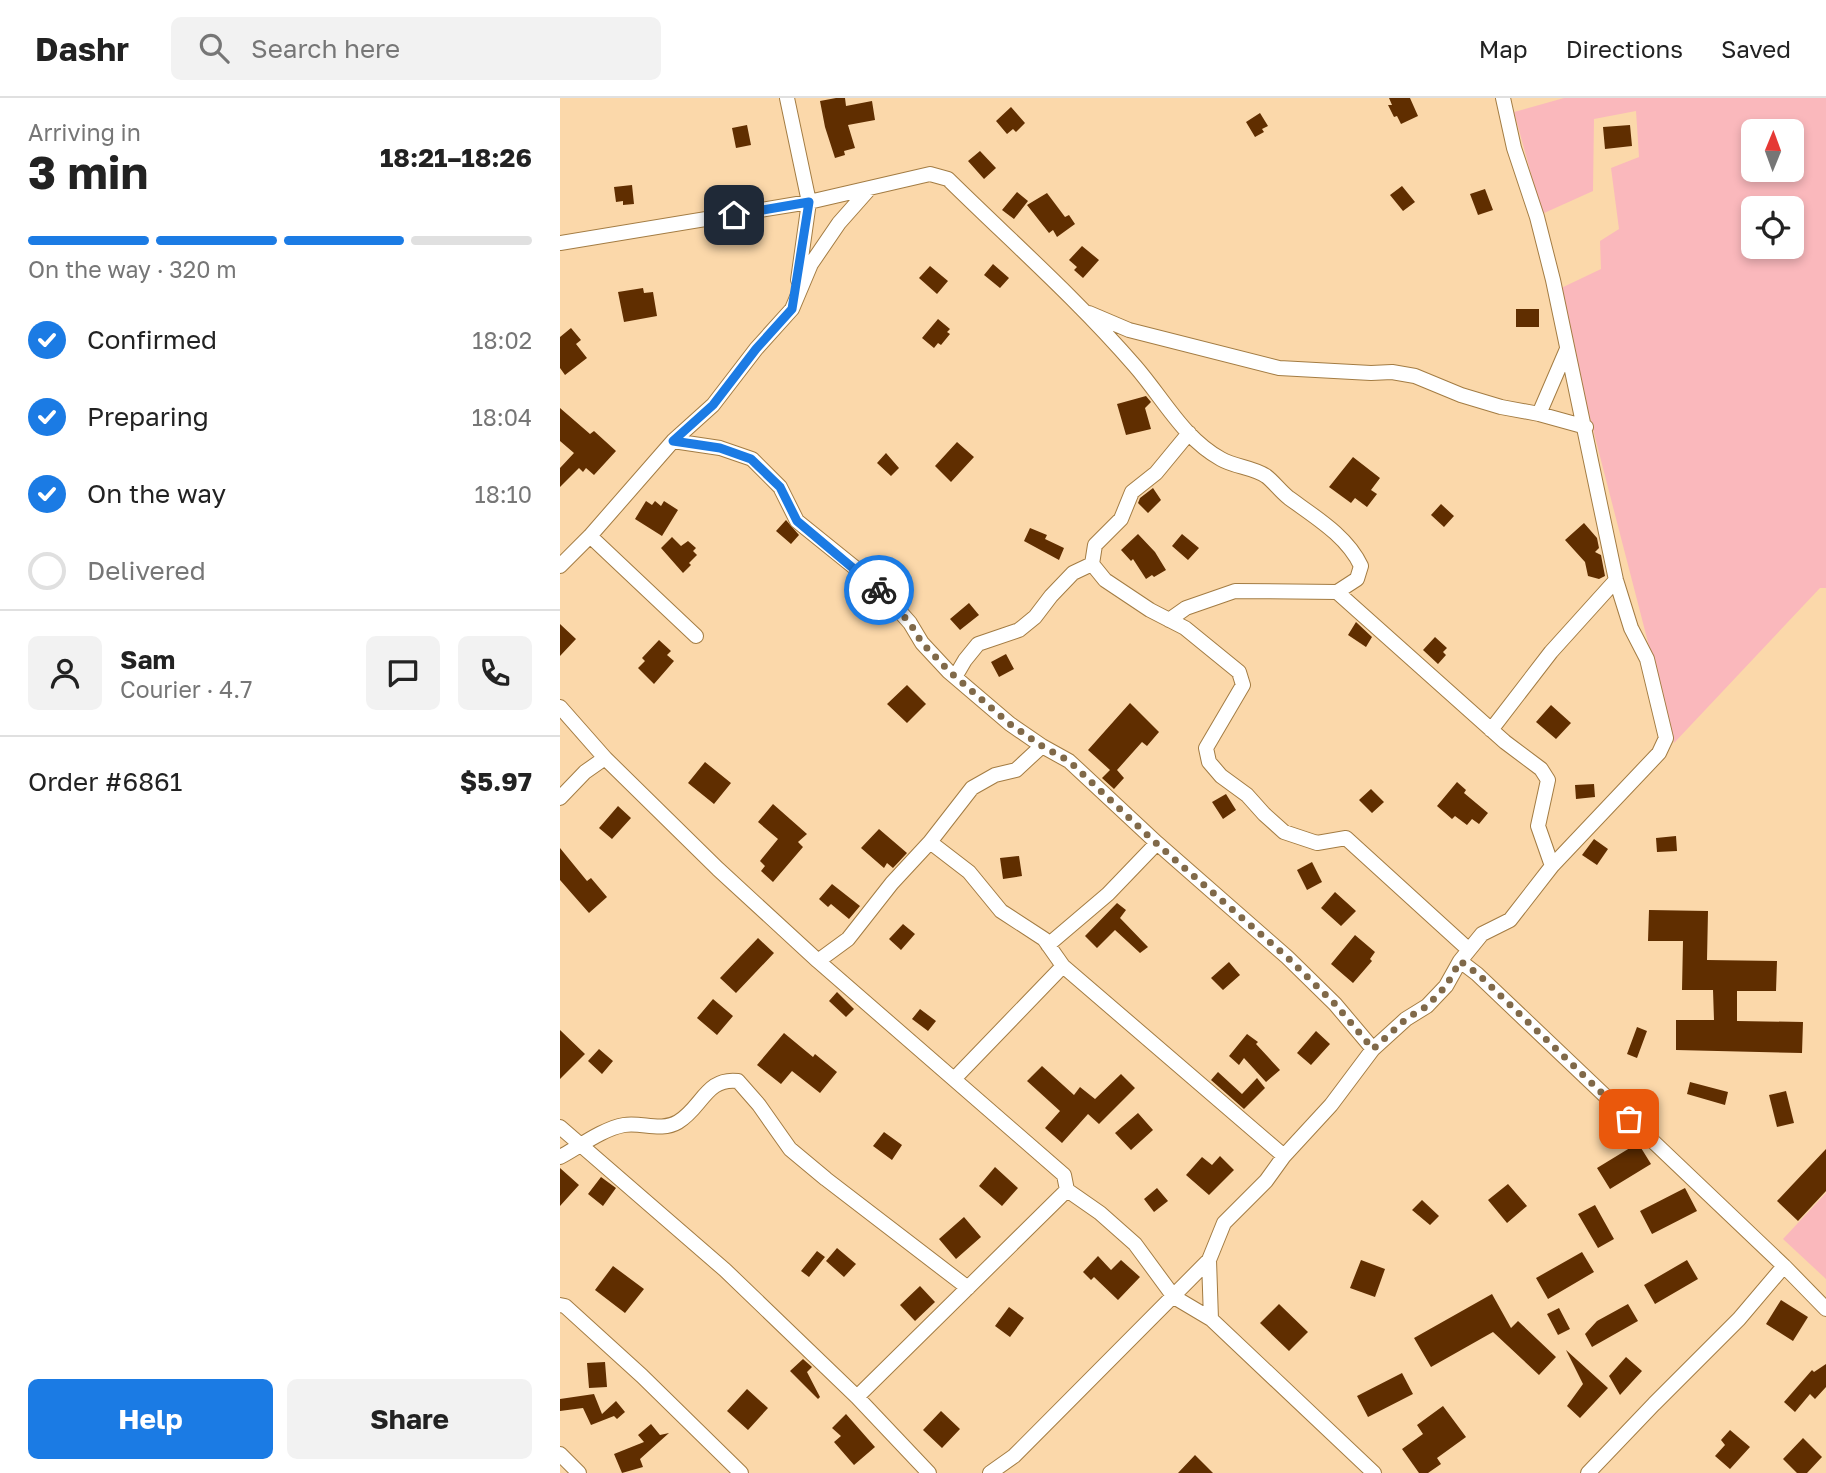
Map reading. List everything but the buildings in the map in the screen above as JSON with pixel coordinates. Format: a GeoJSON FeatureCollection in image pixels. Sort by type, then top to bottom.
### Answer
{"type":"FeatureCollection","features":[{"type":"Feature","properties":{"kind":"street"},"geometry":{"type":"LineString","coordinates":[[787,98],[809,202],[792,309]]}},
{"type":"Feature","properties":{"kind":"street"},"geometry":{"type":"LineString","coordinates":[[990,1473],[1014,1456],[1209,1260],[1224,1223],[1266,1181],[1284,1156],[1331,1105],[1373,1049],[1406,1019],[1427,1006],[1446,986],[1482,934],[1510,920],[1552,866],[1659,753],[1666,738],[1647,659],[1631,628],[1616,580],[1553,280],[1537,217],[1514,148],[1503,98]]}},
{"type":"Feature","properties":{"kind":"street"},"geometry":{"type":"LineString","coordinates":[[560,243],[809,202],[930,174],[948,179],[1082,309],[1136,367],[1189,433],[1223,460],[1267,477],[1287,497],[1354,550],[1361,566],[1357,579],[1337,592],[1235,591],[1186,608],[1169,620]]}},
{"type":"Feature","properties":{"kind":"street"},"geometry":{"type":"LineString","coordinates":[[560,566],[590,536],[673,441],[713,405],[756,349],[792,309],[811,264],[839,223],[870,188]]}},
{"type":"Feature","properties":{"kind":"street"},"geometry":{"type":"LineString","coordinates":[[1082,309],[1129,330],[1279,368],[1392,372],[1415,376],[1502,408],[1539,414],[1586,427]]}},
{"type":"Feature","properties":{"kind":"street"},"geometry":{"type":"LineString","coordinates":[[1539,414],[1567,349]]}},
{"type":"Feature","properties":{"kind":"street"},"geometry":{"type":"LineString","coordinates":[[1189,433],[1156,473],[1132,492],[1121,519],[1095,545],[1092,564],[1105,580],[1185,628],[1240,672],[1243,685],[1206,748],[1209,762],[1221,776],[1247,794],[1284,832],[1317,843],[1346,838],[1465,955],[1478,974],[1784,1266],[1820,1296],[1826,1309]]}},
{"type":"Feature","properties":{"kind":"street"},"geometry":{"type":"LineString","coordinates":[[673,441],[720,448],[751,459],[780,487],[797,521],[887,597],[910,623],[922,643],[955,677],[1010,724],[1069,761],[1157,844],[1287,957],[1335,1004],[1373,1049]]}},
{"type":"Feature","properties":{"kind":"street"},"geometry":{"type":"LineString","coordinates":[[590,536],[696,636]]}},
{"type":"Feature","properties":{"kind":"street"},"geometry":{"type":"LineString","coordinates":[[955,677],[978,644],[1019,630],[1035,617],[1073,573],[1092,564]]}},
{"type":"Feature","properties":{"kind":"street"},"geometry":{"type":"LineString","coordinates":[[1491,730],[1551,652],[1616,580]]}},
{"type":"Feature","properties":{"kind":"street"},"geometry":{"type":"LineString","coordinates":[[1337,592],[1491,730],[1541,769],[1548,780],[1538,826],[1552,866]]}},
{"type":"Feature","properties":{"kind":"street"},"geometry":{"type":"LineString","coordinates":[[560,707],[605,758],[718,869],[818,961],[1065,1175],[1067,1190],[1100,1213],[1135,1244],[1174,1297],[1211,1319],[1374,1473]]}},
{"type":"Feature","properties":{"kind":"street"},"geometry":{"type":"LineString","coordinates":[[818,961],[848,939],[972,788],[995,775],[1016,770],[1042,746]]}},
{"type":"Feature","properties":{"kind":"street"},"geometry":{"type":"LineString","coordinates":[[560,798],[585,772],[605,758]]}},
{"type":"Feature","properties":{"kind":"street"},"geometry":{"type":"LineString","coordinates":[[930,842],[969,872],[1001,911],[1044,939],[1063,966],[1284,1156]]}},
{"type":"Feature","properties":{"kind":"street"},"geometry":{"type":"LineString","coordinates":[[1048,945],[1108,894],[1157,844]]}},
{"type":"Feature","properties":{"kind":"street"},"geometry":{"type":"LineString","coordinates":[[955,1078],[1063,966]]}},
{"type":"Feature","properties":{"kind":"street"},"geometry":{"type":"LineString","coordinates":[[560,1157],[625,1125],[657,1126],[677,1123],[714,1085],[721,1081],[738,1081],[759,1105],[790,1149],[826,1180],[968,1288]]}},
{"type":"Feature","properties":{"kind":"street"},"geometry":{"type":"LineString","coordinates":[[560,1127],[725,1270],[857,1397],[929,1473]]}},
{"type":"Feature","properties":{"kind":"street"},"geometry":{"type":"LineString","coordinates":[[857,1397],[1067,1190]]}},
{"type":"Feature","properties":{"kind":"street"},"geometry":{"type":"LineString","coordinates":[[1209,1260],[1211,1319]]}},
{"type":"Feature","properties":{"kind":"street"},"geometry":{"type":"LineString","coordinates":[[1588,1473],[1740,1319],[1784,1266]]}},
{"type":"Feature","properties":{"kind":"street"},"geometry":{"type":"LineString","coordinates":[[560,1305],[642,1376],[741,1473]]}},
{"type":"Feature","properties":{"kind":"street"},"geometry":{"type":"LineString","coordinates":[[560,1454],[579,1473]]}},
{"type":"Feature","properties":{"kind":"shaded area"},"geometry":{"type":"Polygon","coordinates":[[[1564,98],[1826,98],[1826,588],[1820,588],[1674,743],[1557,290],[1601,269],[1600,241],[1619,229],[1611,168],[1639,157],[1636,111],[1594,119],[1593,191],[1542,214],[1514,112],[1564,98]]]}},
{"type":"Feature","properties":{"kind":"shaded area"},"geometry":{"type":"Polygon","coordinates":[[[1826,1193],[1826,1279],[1783,1239],[1826,1193]]]}},
{"type":"Feature","properties":{"kind":"way so far"},"geometry":{"type":"LineString","coordinates":[[879,590],[910,623],[922,643],[950,672],[1010,724],[1069,761],[1157,844],[1287,957],[1335,1004],[1373,1049],[1406,1019],[1427,1006],[1446,986],[1460,961],[1478,974],[1629,1119]]}},
{"type":"Feature","properties":{"kind":"route"},"geometry":{"type":"LineString","coordinates":[[734,215],[809,202],[792,309],[756,349],[713,405],[673,441],[720,448],[751,459],[780,487],[797,521],[879,590]]}}]}
